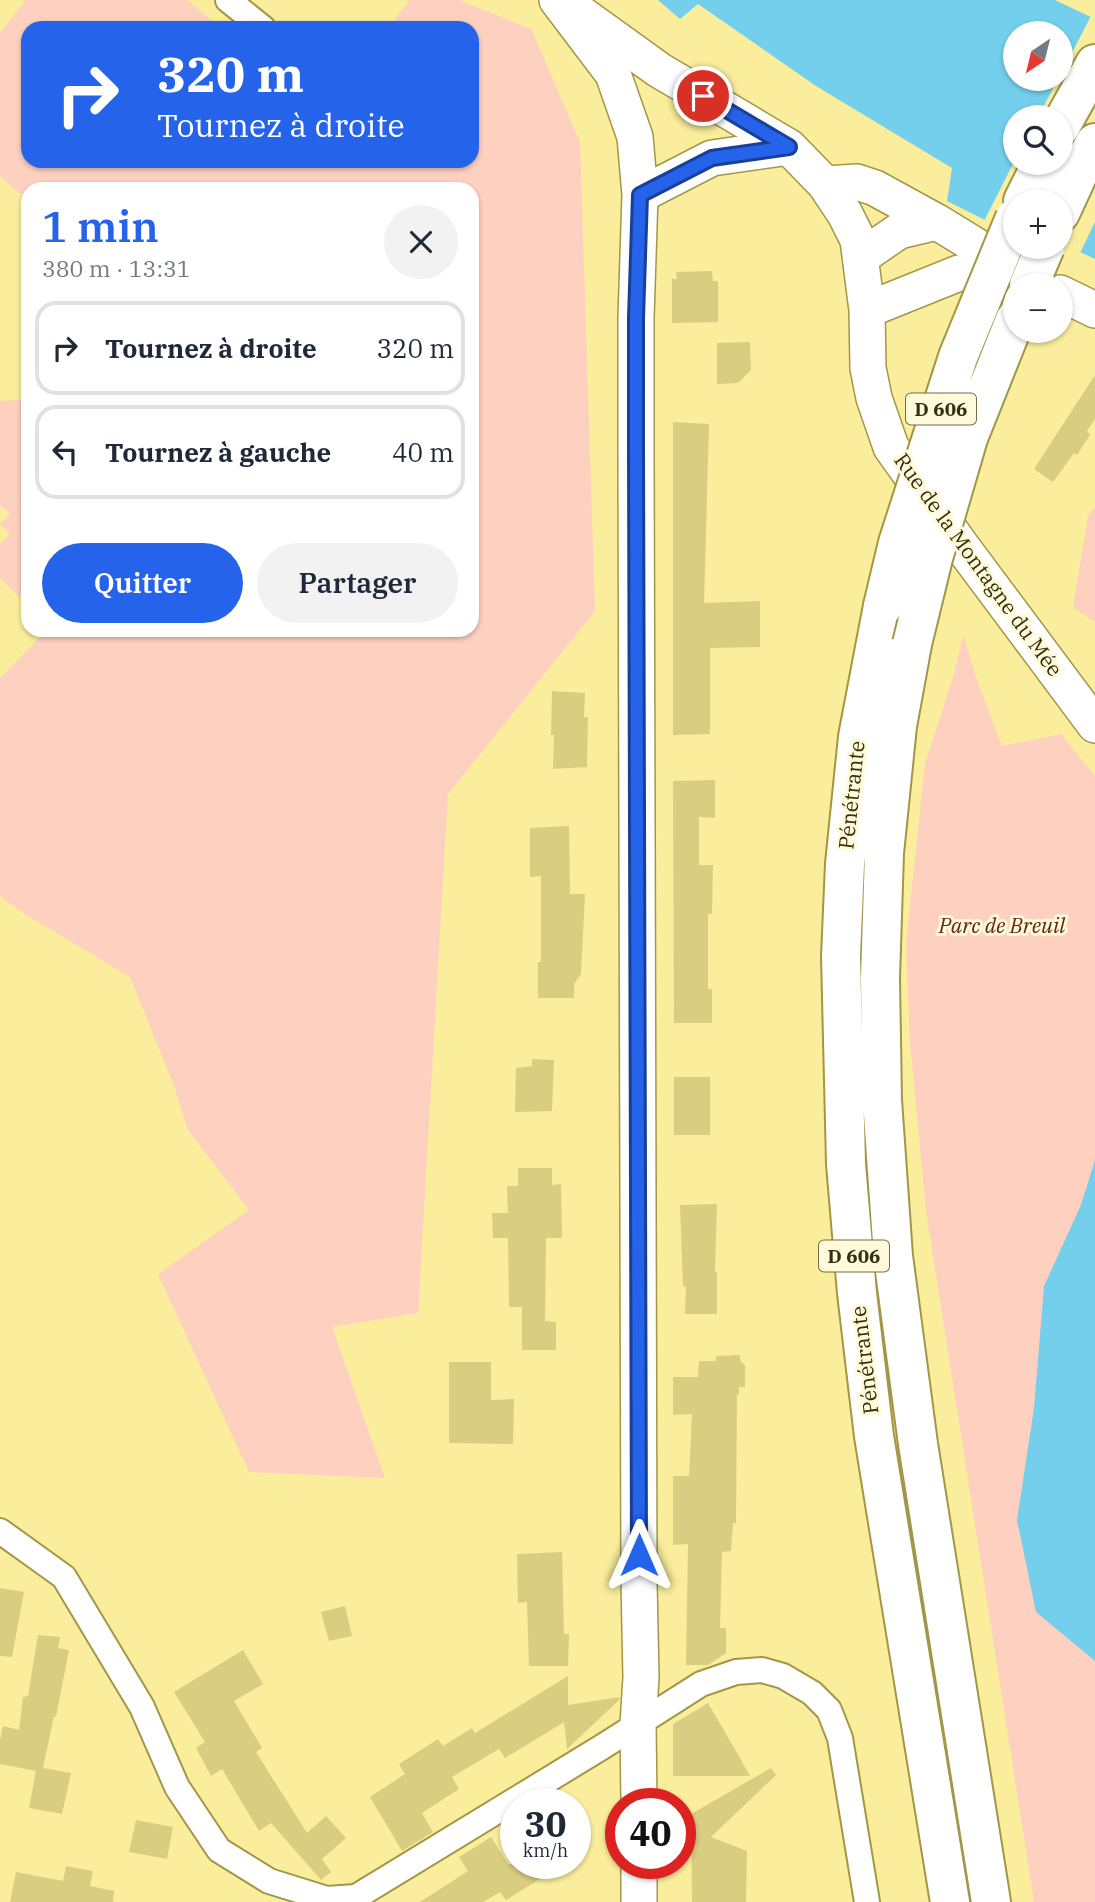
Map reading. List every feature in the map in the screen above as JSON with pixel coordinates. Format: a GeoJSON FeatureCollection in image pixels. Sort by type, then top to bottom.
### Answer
{"type":"FeatureCollection","features":[{"type":"Feature","properties":{"kind":"main road"},"geometry":{"type":"LineString","coordinates":[[1072,105],[1095,64]]}},
{"type":"Feature","properties":{"kind":"main road"},"geometry":{"type":"LineString","coordinates":[[1071,189],[1095,143]]}},
{"type":"Feature","properties":{"kind":"main road","name":"Pénétrante"},"geometry":{"type":"LineString","coordinates":[[950,1902],[874,1436],[857,1293],[846,1164],[841,956],[845,864],[858,737],[883,606],[898,543],[958,357],[1003,247]]}},
{"type":"Feature","properties":{"kind":"main road"},"geometry":{"type":"LineString","coordinates":[[1024,273],[1035,259]]}},
{"type":"Feature","properties":{"kind":"main road","name":"Pénétrante"},"geometry":{"type":"LineString","coordinates":[[991,1902],[918,1444],[893,1255],[882,1100],[880,978],[884,853],[897,726],[912,644],[933,558],[968,438],[1006,343]]}},
{"type":"Feature","properties":{"kind":"street"},"geometry":{"type":"LineString","coordinates":[[228,0],[254,21]]}},
{"type":"Feature","properties":{"kind":"street"},"geometry":{"type":"LineString","coordinates":[[560,0],[613,74],[635,136],[640,195],[636,318],[641,1678],[639,1788]]}},
{"type":"Feature","properties":{"kind":"street","name":"Rue de la Montagne du Mée"},"geometry":{"type":"LineString","coordinates":[[560,0],[659,70],[789,147],[825,184],[858,240],[867,310],[870,378],[891,447],[1095,724]]}},
{"type":"Feature","properties":{"kind":"street"},"geometry":{"type":"LineString","coordinates":[[640,195],[712,158],[789,147]]}},
{"type":"Feature","properties":{"kind":"street"},"geometry":{"type":"LineString","coordinates":[[825,184],[858,182],[875,188],[937,222],[1015,273]]}},
{"type":"Feature","properties":{"kind":"street"},"geometry":{"type":"LineString","coordinates":[[861,257],[899,232],[937,222]]}},
{"type":"Feature","properties":{"kind":"street"},"geometry":{"type":"LineString","coordinates":[[867,310],[959,273],[1003,276]]}},
{"type":"Feature","properties":{"kind":"street"},"geometry":{"type":"LineString","coordinates":[[1073,299],[1095,310]]}},
{"type":"Feature","properties":{"kind":"street"},"geometry":{"type":"LineString","coordinates":[[0,1531],[64,1577],[142,1706],[177,1787],[219,1850],[269,1881],[327,1899],[357,1900],[701,1684],[736,1672],[762,1670],[783,1676],[812,1693],[829,1710],[840,1738],[867,1902]]}},
{"type":"Feature","properties":{"kind":"street"},"geometry":{"type":"LineString","coordinates":[[639,1879],[639,1902]]}},
{"type":"Feature","properties":{"kind":"green space"},"geometry":{"type":"Polygon","coordinates":[[[26,0],[187,0],[212,21],[21,21],[21,168],[479,168],[479,21],[394,21],[410,0],[459,0],[531,29],[580,142],[595,611],[448,794],[418,1313],[332,1327],[385,1478],[249,1472],[158,1274],[249,1210],[188,1130],[174,1086],[130,977],[0,896],[0,678],[40,637],[479,637],[479,182],[21,182],[19,193],[0,176],[0,33],[26,0]]]}},
{"type":"Feature","properties":{"kind":"green space"},"geometry":{"type":"Polygon","coordinates":[[[21,400],[20,598],[0,578],[0,544],[10,534],[0,524],[10,514],[0,505],[0,401],[21,400]]]}},
{"type":"Feature","properties":{"kind":"green space"},"geometry":{"type":"Polygon","coordinates":[[[1095,507],[1093,621],[1073,607],[1088,516],[1095,507]]]}},
{"type":"Feature","properties":{"kind":"green space","name":"Parc de Breuil"},"geometry":{"type":"Polygon","coordinates":[[[963,635],[1002,746],[1061,734],[1095,776],[1095,1902],[1034,1902],[926,1211],[910,1042],[906,943],[925,764],[954,674],[963,635]]]}},
{"type":"Feature","properties":{"kind":"water"},"geometry":{"type":"Polygon","coordinates":[[[658,0],[1055,0],[1095,19],[1095,259],[1073,249],[1073,189],[1003,189],[1003,229],[947,201],[952,168],[816,86],[698,4],[680,19],[658,0]]]}},
{"type":"Feature","properties":{"kind":"water"},"geometry":{"type":"Polygon","coordinates":[[[1095,1160],[1095,1661],[1036,1612],[1017,1520],[1034,1408],[1044,1286],[1081,1205],[1095,1160]]]}},
{"type":"Feature","properties":{"kind":"pier"},"geometry":{"type":"Polygon","coordinates":[[[1092,14],[1095,15],[1095,222],[1079,255],[1073,253],[1073,189],[1003,189],[1003,233],[983,223],[1007,175],[1073,175],[1073,105],[1044,105],[1052,91],[1073,91],[1073,51],[1092,14]]]}},
{"type":"Feature","properties":{"kind":"building"},"geometry":{"type":"Polygon","coordinates":[[[712,271],[713,281],[718,281],[718,322],[672,323],[672,279],[677,279],[676,272],[712,271]]]}},
{"type":"Feature","properties":{"kind":"building"},"geometry":{"type":"Polygon","coordinates":[[[750,342],[751,370],[738,383],[717,384],[717,343],[750,342]]]}},
{"type":"Feature","properties":{"kind":"building"},"geometry":{"type":"Polygon","coordinates":[[[1095,375],[1095,419],[1087,431],[1090,435],[1077,455],[1074,453],[1053,482],[1034,469],[1095,375]]]}},
{"type":"Feature","properties":{"kind":"building"},"geometry":{"type":"Polygon","coordinates":[[[673,422],[709,424],[704,603],[760,601],[760,647],[710,648],[710,734],[673,735],[673,422]]]}},
{"type":"Feature","properties":{"kind":"building"},"geometry":{"type":"Polygon","coordinates":[[[552,691],[585,693],[584,717],[588,717],[587,767],[553,769],[552,691]]]}},
{"type":"Feature","properties":{"kind":"building"},"geometry":{"type":"Polygon","coordinates":[[[715,780],[715,818],[699,817],[699,865],[713,865],[712,914],[708,914],[708,989],[712,989],[712,1023],[674,1023],[673,781],[715,780]]]}},
{"type":"Feature","properties":{"kind":"building"},"geometry":{"type":"Polygon","coordinates":[[[569,826],[570,894],[585,894],[581,974],[574,984],[574,998],[538,998],[538,962],[541,962],[541,876],[530,877],[530,828],[569,826]]]}},
{"type":"Feature","properties":{"kind":"building"},"geometry":{"type":"Polygon","coordinates":[[[532,1059],[554,1060],[552,1111],[515,1112],[516,1068],[532,1066],[532,1059]]]}},
{"type":"Feature","properties":{"kind":"building"},"geometry":{"type":"Polygon","coordinates":[[[674,1077],[710,1077],[710,1135],[674,1135],[674,1077]]]}},
{"type":"Feature","properties":{"kind":"building"},"geometry":{"type":"Polygon","coordinates":[[[518,1168],[552,1168],[552,1185],[561,1184],[562,1238],[546,1238],[545,1321],[556,1322],[556,1350],[522,1350],[522,1307],[509,1307],[508,1238],[493,1238],[492,1213],[508,1213],[507,1186],[518,1186],[518,1168]]]}},
{"type":"Feature","properties":{"kind":"building"},"geometry":{"type":"Polygon","coordinates":[[[717,1204],[717,1314],[685,1314],[686,1287],[683,1286],[680,1205],[717,1204]]]}},
{"type":"Feature","properties":{"kind":"building"},"geometry":{"type":"Polygon","coordinates":[[[740,1355],[740,1361],[745,1365],[745,1387],[739,1387],[737,1394],[736,1523],[733,1523],[731,1551],[722,1552],[720,1628],[726,1628],[726,1653],[708,1665],[686,1665],[688,1544],[673,1545],[673,1476],[689,1476],[692,1414],[673,1415],[673,1377],[698,1377],[699,1361],[716,1361],[716,1356],[740,1355]]]}},
{"type":"Feature","properties":{"kind":"building"},"geometry":{"type":"Polygon","coordinates":[[[449,1362],[491,1362],[491,1400],[514,1399],[513,1444],[449,1443],[449,1362]]]}},
{"type":"Feature","properties":{"kind":"building"},"geometry":{"type":"Polygon","coordinates":[[[562,1552],[564,1634],[569,1634],[568,1666],[529,1666],[527,1602],[518,1603],[517,1554],[562,1552]]]}},
{"type":"Feature","properties":{"kind":"building"},"geometry":{"type":"Polygon","coordinates":[[[0,1588],[24,1592],[12,1657],[0,1656],[0,1588]]]}},
{"type":"Feature","properties":{"kind":"building"},"geometry":{"type":"Polygon","coordinates":[[[345,1606],[352,1636],[329,1641],[321,1612],[345,1606]]]}},
{"type":"Feature","properties":{"kind":"building"},"geometry":{"type":"Polygon","coordinates":[[[38,1635],[60,1637],[58,1648],[69,1650],[43,1768],[71,1773],[62,1814],[29,1808],[36,1771],[0,1764],[3,1726],[19,1730],[23,1697],[28,1696],[38,1635]]]}},
{"type":"Feature","properties":{"kind":"building"},"geometry":{"type":"Polygon","coordinates":[[[243,1650],[263,1684],[234,1701],[262,1748],[256,1752],[307,1833],[326,1816],[346,1838],[322,1859],[331,1872],[321,1880],[271,1823],[259,1831],[222,1769],[211,1776],[196,1748],[205,1742],[174,1692],[243,1650]]]}},
{"type":"Feature","properties":{"kind":"building"},"geometry":{"type":"Polygon","coordinates":[[[568,1676],[568,1705],[620,1697],[619,1700],[567,1749],[564,1722],[505,1758],[499,1749],[452,1777],[459,1789],[422,1813],[433,1832],[402,1851],[370,1797],[405,1774],[399,1764],[438,1739],[443,1746],[472,1728],[475,1733],[568,1676]]]}},
{"type":"Feature","properties":{"kind":"building"},"geometry":{"type":"Polygon","coordinates":[[[708,1703],[750,1776],[673,1776],[673,1724],[708,1703]]]}},
{"type":"Feature","properties":{"kind":"building"},"geometry":{"type":"Polygon","coordinates":[[[771,1768],[776,1775],[711,1837],[747,1851],[746,1902],[692,1902],[692,1879],[696,1879],[696,1811],[771,1768]]]}},
{"type":"Feature","properties":{"kind":"building"},"geometry":{"type":"Polygon","coordinates":[[[136,1820],[173,1827],[167,1859],[129,1852],[136,1820]]]}},
{"type":"Feature","properties":{"kind":"building"},"geometry":{"type":"Polygon","coordinates":[[[491,1837],[500,1851],[500,1879],[540,1879],[506,1900],[500,1892],[483,1902],[420,1902],[468,1871],[459,1857],[491,1837]]]}},
{"type":"Feature","properties":{"kind":"building"},"geometry":{"type":"Polygon","coordinates":[[[66,1866],[93,1871],[90,1886],[114,1891],[113,1902],[10,1902],[16,1872],[63,1881],[66,1866]]]}},
{"type":"Feature","properties":{"kind":"route"},"geometry":{"type":"LineString","coordinates":[[639,1555],[636,318],[640,195],[712,158],[789,147],[703,96]]}}]}
